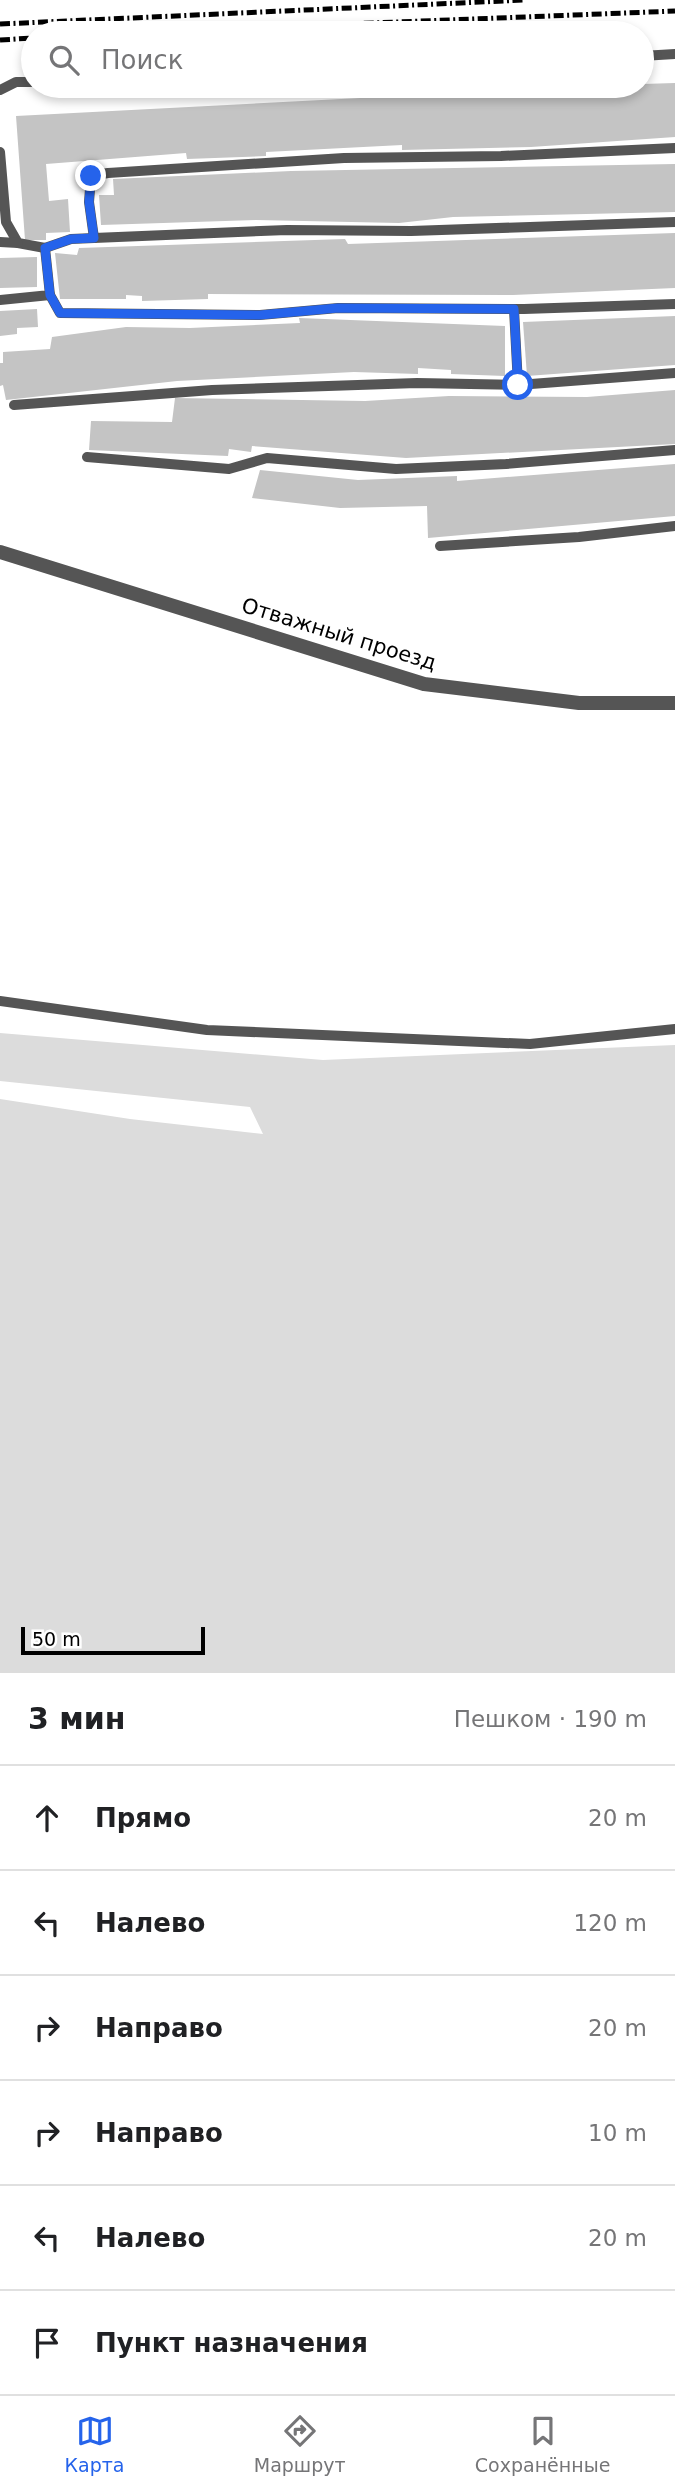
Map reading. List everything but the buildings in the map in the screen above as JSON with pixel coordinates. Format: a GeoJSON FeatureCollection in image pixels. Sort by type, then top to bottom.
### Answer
{"type":"FeatureCollection","features":[{"type":"Feature","properties":{"kind":"street","name":"Отважный проезд"},"geometry":{"type":"LineString","coordinates":[[0,552],[424,684],[579,703],[675,703]]}},
{"type":"Feature","properties":{"kind":"lane"},"geometry":{"type":"LineString","coordinates":[[654,55],[675,54]]}},
{"type":"Feature","properties":{"kind":"lane"},"geometry":{"type":"LineString","coordinates":[[0,90],[21,82]]}},
{"type":"Feature","properties":{"kind":"lane"},"geometry":{"type":"LineString","coordinates":[[94,238],[89,202],[91,176],[108,173],[344,158],[501,156],[675,148]]}},
{"type":"Feature","properties":{"kind":"lane"},"geometry":{"type":"LineString","coordinates":[[0,152],[6,222],[18,243]]}},
{"type":"Feature","properties":{"kind":"lane"},"geometry":{"type":"LineString","coordinates":[[0,243],[45,248],[71,239],[287,230],[411,231],[675,222]]}},
{"type":"Feature","properties":{"kind":"lane"},"geometry":{"type":"LineString","coordinates":[[45,248],[50,295],[60,313],[260,315],[338,308],[514,309],[675,304]]}},
{"type":"Feature","properties":{"kind":"lane"},"geometry":{"type":"LineString","coordinates":[[0,300],[50,295]]}},
{"type":"Feature","properties":{"kind":"lane"},"geometry":{"type":"LineString","coordinates":[[514,309],[518,385]]}},
{"type":"Feature","properties":{"kind":"lane"},"geometry":{"type":"LineString","coordinates":[[14,405],[212,390],[416,383],[518,385],[675,373]]}},
{"type":"Feature","properties":{"kind":"lane"},"geometry":{"type":"LineString","coordinates":[[86,457],[229,469],[267,458],[396,469],[506,464],[675,450]]}},
{"type":"Feature","properties":{"kind":"lane"},"geometry":{"type":"LineString","coordinates":[[440,545],[579,537],[675,526]]}},
{"type":"Feature","properties":{"kind":"lane"},"geometry":{"type":"LineString","coordinates":[[0,1001],[207,1030],[530,1044],[675,1029]]}},
{"type":"Feature","properties":{"kind":"shaded area"},"geometry":{"type":"Polygon","coordinates":[[[0,1033],[323,1060],[675,1045],[675,1673],[0,1673],[0,1099],[130,1119],[263,1134],[250,1107],[0,1081],[0,1033]]]}},
{"type":"Feature","properties":{"kind":"railway"},"geometry":{"type":"LineString","coordinates":[[66,21],[524,0]]}},
{"type":"Feature","properties":{"kind":"railway"},"geometry":{"type":"LineString","coordinates":[[421,21],[675,11]]}},
{"type":"Feature","properties":{"kind":"railway"},"geometry":{"type":"LineString","coordinates":[[0,24],[21,23]]}},
{"type":"Feature","properties":{"kind":"railway"},"geometry":{"type":"LineString","coordinates":[[0,40],[21,39]]}},
{"type":"Feature","properties":{"kind":"route"},"geometry":{"type":"LineString","coordinates":[[91,176],[89,202],[94,238],[71,239],[45,248],[50,295],[60,313],[260,315],[338,308],[514,309],[518,385]]}}]}
